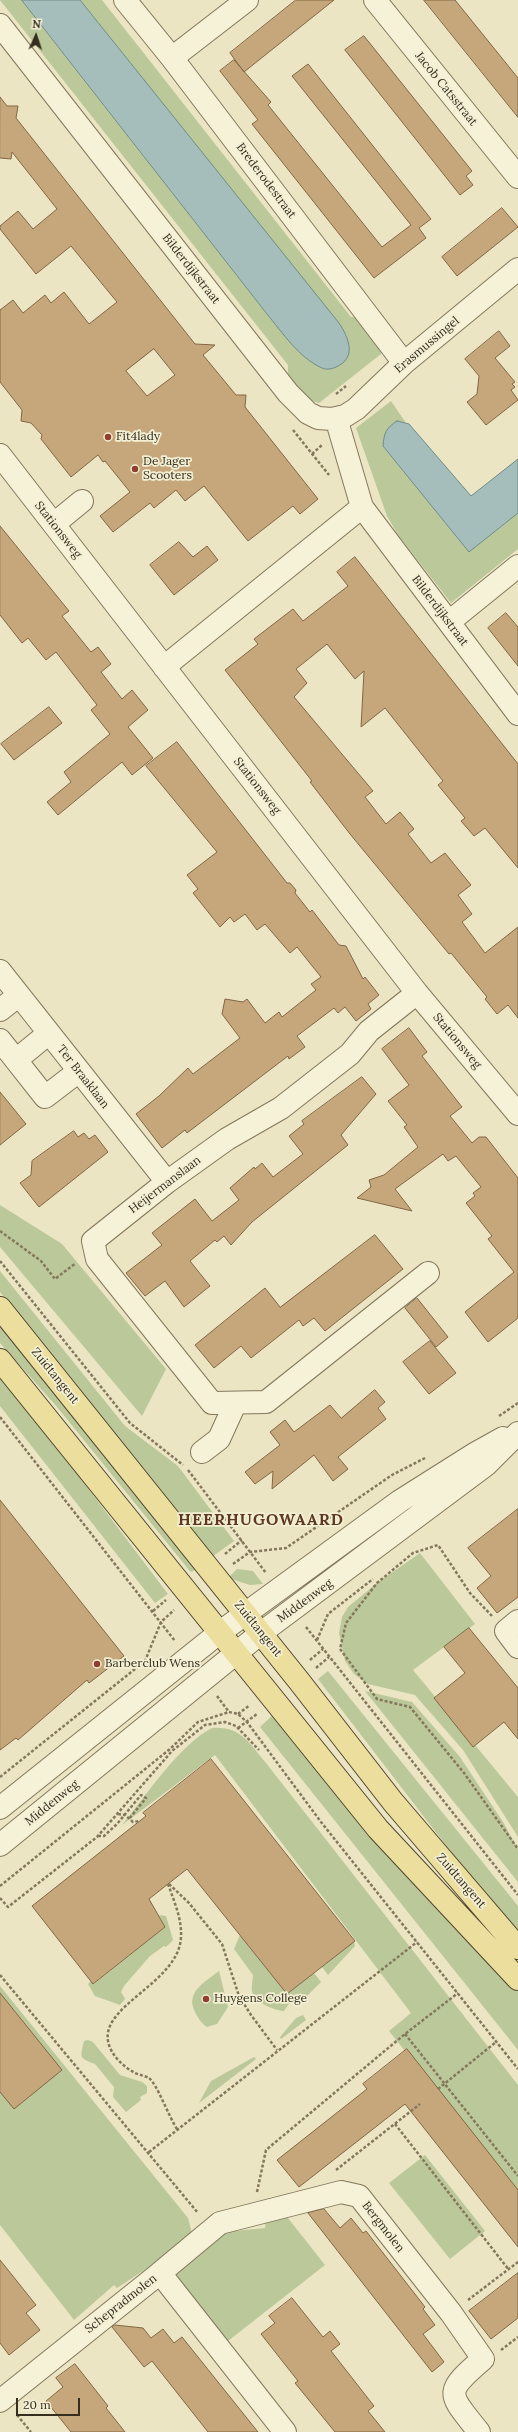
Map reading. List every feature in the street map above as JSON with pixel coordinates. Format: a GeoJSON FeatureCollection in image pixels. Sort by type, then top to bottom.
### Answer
{"type":"FeatureCollection","features":[{"type":"Feature","properties":{"kind":"main road","name":"Zuidtangent"},"geometry":{"type":"LineString","coordinates":[[0,1308],[246,1614],[393,1802],[518,1948]]}},
{"type":"Feature","properties":{"kind":"main road","name":"Zuidtangent"},"geometry":{"type":"LineString","coordinates":[[0,1360],[235,1654],[378,1829],[518,1978]]}},
{"type":"Feature","properties":{"kind":"street","name":"Brederodestraat"},"geometry":{"type":"LineString","coordinates":[[125,0],[172,58],[404,363]]}},
{"type":"Feature","properties":{"kind":"street"},"geometry":{"type":"LineString","coordinates":[[172,58],[247,0]]}},
{"type":"Feature","properties":{"kind":"street","name":"Jacob Catsstraat"},"geometry":{"type":"LineString","coordinates":[[375,0],[518,177]]}},
{"type":"Feature","properties":{"kind":"street","name":"Bilderdijkstraat"},"geometry":{"type":"LineString","coordinates":[[0,25],[296,403],[308,413],[318,418],[336,418],[362,508],[518,714]]}},
{"type":"Feature","properties":{"kind":"street","name":"Erasmussingel"},"geometry":{"type":"LineString","coordinates":[[336,418],[345,416],[356,409],[404,363],[518,269]]}},
{"type":"Feature","properties":{"kind":"street","name":"Stationsweg"},"geometry":{"type":"LineString","coordinates":[[0,455],[417,993],[518,1114]]}},
{"type":"Feature","properties":{"kind":"street"},"geometry":{"type":"LineString","coordinates":[[54,524],[82,501]]}},
{"type":"Feature","properties":{"kind":"street"},"geometry":{"type":"LineString","coordinates":[[164,667],[362,508]]}},
{"type":"Feature","properties":{"kind":"street"},"geometry":{"type":"LineString","coordinates":[[449,622],[518,566]]}},
{"type":"Feature","properties":{"kind":"street","name":"Ter Braaklaan"},"geometry":{"type":"LineString","coordinates":[[0,972],[167,1182]]}},
{"type":"Feature","properties":{"kind":"street","name":"Heijermanslaan"},"geometry":{"type":"LineString","coordinates":[[95,1249],[93,1241],[167,1182],[227,1139],[281,1108],[350,1054],[369,1031],[417,993]]}},
{"type":"Feature","properties":{"kind":"street"},"geometry":{"type":"LineString","coordinates":[[0,1010],[19,995]]}},
{"type":"Feature","properties":{"kind":"street"},"geometry":{"type":"LineString","coordinates":[[16,1060],[49,1033]]}},
{"type":"Feature","properties":{"kind":"street"},"geometry":{"type":"LineString","coordinates":[[0,1040],[45,1097],[79,1071]]}},
{"type":"Feature","properties":{"kind":"street"},"geometry":{"type":"LineString","coordinates":[[95,1249],[97,1259],[212,1403],[235,1404],[266,1402],[428,1272]]}},
{"type":"Feature","properties":{"kind":"street"},"geometry":{"type":"LineString","coordinates":[[202,1452],[218,1439],[235,1404]]}},
{"type":"Feature","properties":{"kind":"street","name":"Middenweg"},"geometry":{"type":"LineString","coordinates":[[0,1808],[219,1633],[400,1501],[476,1452],[518,1432]]}},
{"type":"Feature","properties":{"kind":"street","name":"Middenweg"},"geometry":{"type":"LineString","coordinates":[[0,1846],[261,1633],[486,1465],[518,1432]]}},
{"type":"Feature","properties":{"kind":"street","name":"Bergmolen"},"geometry":{"type":"LineString","coordinates":[[160,2273],[220,2223],[341,2192],[359,2196],[450,2313],[483,2359],[458,2380],[453,2394],[458,2406],[479,2432]]}},
{"type":"Feature","properties":{"kind":"street","name":"Schepradmolen"},"geometry":{"type":"LineString","coordinates":[[0,2400],[160,2273],[285,2432]]}},
{"type":"Feature","properties":{"kind":"path"},"geometry":{"type":"LineString","coordinates":[[0,1231],[41,1262],[55,1279],[95,1249]]}},
{"type":"Feature","properties":{"kind":"path"},"geometry":{"type":"LineString","coordinates":[[0,1261],[130,1423],[186,1467],[268,1576]]}},
{"type":"Feature","properties":{"kind":"path"},"geometry":{"type":"LineString","coordinates":[[0,1417],[179,1646]]}},
{"type":"Feature","properties":{"kind":"path"},"geometry":{"type":"LineString","coordinates":[[514,1633],[470,1593],[438,1545],[413,1553],[377,1583],[346,1623],[340,1649],[376,1699],[410,1707],[464,1773],[518,1849]]}},
{"type":"Feature","properties":{"kind":"path"},"geometry":{"type":"LineString","coordinates":[[230,1567],[250,1552]]}},
{"type":"Feature","properties":{"kind":"path"},"geometry":{"type":"LineString","coordinates":[[0,1777],[145,1661],[161,1622],[176,1609]]}},
{"type":"Feature","properties":{"kind":"path"},"geometry":{"type":"LineString","coordinates":[[304,1624],[518,1895]]}},
{"type":"Feature","properties":{"kind":"path"},"geometry":{"type":"LineString","coordinates":[[309,1660],[323,1648]]}},
{"type":"Feature","properties":{"kind":"path"},"geometry":{"type":"LineString","coordinates":[[216,1694],[229,1712]]}},
{"type":"Feature","properties":{"kind":"path"},"geometry":{"type":"LineString","coordinates":[[238,1714],[253,1703]]}},
{"type":"Feature","properties":{"kind":"path"},"geometry":{"type":"LineString","coordinates":[[0,1886],[119,1790],[198,1722],[229,1712],[238,1714],[247,1722],[321,1822],[518,2069]]}},
{"type":"Feature","properties":{"kind":"path"},"geometry":{"type":"LineString","coordinates":[[0,1898],[8,1907],[97,1836],[172,1752],[205,1725],[225,1722],[238,1728],[259,1750]]}},
{"type":"Feature","properties":{"kind":"path"},"geometry":{"type":"LineString","coordinates":[[238,1728],[247,1722]]}},
{"type":"Feature","properties":{"kind":"path"},"geometry":{"type":"LineString","coordinates":[[97,1836],[104,1836],[141,1794],[146,1798],[129,1819]]}},
{"type":"Feature","properties":{"kind":"path"},"geometry":{"type":"LineString","coordinates":[[118,1814],[124,1815],[133,1822],[140,1821]]}},
{"type":"Feature","properties":{"kind":"path"},"geometry":{"type":"LineString","coordinates":[[176,2129],[168,2116],[153,2083],[149,2078],[126,2067],[114,2054],[106,2035],[109,2023],[118,2013],[166,1972],[178,1953],[181,1938],[180,1922],[168,1884],[189,1903],[222,1944],[240,1996],[250,2015],[277,2050]]}},
{"type":"Feature","properties":{"kind":"path"},"geometry":{"type":"LineString","coordinates":[[149,2152],[176,2129],[417,1942]]}},
{"type":"Feature","properties":{"kind":"path"},"geometry":{"type":"LineString","coordinates":[[0,1975],[149,2152],[212,2230]]}},
{"type":"Feature","properties":{"kind":"path"},"geometry":{"type":"LineString","coordinates":[[253,2214],[266,2150],[405,2034],[458,1993]]}},
{"type":"Feature","properties":{"kind":"path"},"geometry":{"type":"LineString","coordinates":[[405,2034],[518,2176]]}},
{"type":"Feature","properties":{"kind":"path"},"geometry":{"type":"LineString","coordinates":[[438,2088],[496,2042]]}},
{"type":"Feature","properties":{"kind":"path"},"geometry":{"type":"LineString","coordinates":[[321,2198],[318,2184],[420,2104]]}},
{"type":"Feature","properties":{"kind":"path"},"geometry":{"type":"LineString","coordinates":[[395,2124],[509,2270]]}},
{"type":"Feature","properties":{"kind":"path"},"geometry":{"type":"LineString","coordinates":[[450,2313],[518,2262]]}},
{"type":"Feature","properties":{"kind":"green space"},"geometry":{"type":"Polygon","coordinates":[[[0,0],[22,0],[267,314],[302,354],[322,368],[347,336],[80,0],[102,0],[351,317],[359,317],[382,349],[381,354],[319,403],[309,400],[288,376],[288,365],[0,0]]]}},
{"type":"Feature","properties":{"kind":"green space"},"geometry":{"type":"Polygon","coordinates":[[[391,401],[406,423],[397,421],[383,446],[469,551],[518,513],[518,549],[451,603],[398,535],[387,516],[356,428],[391,401]]]}},
{"type":"Feature","properties":{"kind":"green space"},"geometry":{"type":"Polygon","coordinates":[[[0,1205],[62,1244],[166,1369],[142,1416],[0,1247],[0,1205]]]}},
{"type":"Feature","properties":{"kind":"green space"},"geometry":{"type":"Polygon","coordinates":[[[0,1271],[125,1426],[178,1466],[234,1541],[209,1559],[0,1292],[0,1271]]]}},
{"type":"Feature","properties":{"kind":"green space"},"geometry":{"type":"Polygon","coordinates":[[[0,1319],[197,1569],[191,1572],[189,1570],[57,1407],[0,1343],[0,1319]]]}},
{"type":"Feature","properties":{"kind":"green space"},"geometry":{"type":"Polygon","coordinates":[[[0,1372],[168,1594],[155,1603],[0,1406],[0,1372]]]}},
{"type":"Feature","properties":{"kind":"green space"},"geometry":{"type":"Polygon","coordinates":[[[420,1553],[475,1624],[413,1670],[518,1797],[518,1837],[463,1750],[415,1695],[368,1684],[354,1674],[345,1661],[339,1633],[342,1617],[348,1607],[377,1583],[420,1553]]]}},
{"type":"Feature","properties":{"kind":"green space"},"geometry":{"type":"Polygon","coordinates":[[[237,1569],[253,1571],[263,1584],[250,1585],[228,1578],[237,1569]]]}},
{"type":"Feature","properties":{"kind":"green space"},"geometry":{"type":"Polygon","coordinates":[[[328,1671],[518,1906],[518,1939],[318,1679],[328,1671]]]}},
{"type":"Feature","properties":{"kind":"green space"},"geometry":{"type":"Polygon","coordinates":[[[365,1691],[412,1702],[460,1757],[503,1822],[518,1849],[518,1882],[365,1691]]]}},
{"type":"Feature","properties":{"kind":"green space"},"geometry":{"type":"Polygon","coordinates":[[[275,1713],[518,1987],[518,2050],[260,1727],[275,1713]]]}},
{"type":"Feature","properties":{"kind":"green space"},"geometry":{"type":"Polygon","coordinates":[[[212,1728],[230,1730],[244,1737],[266,1763],[518,2085],[518,2193],[389,2031],[411,2013],[215,1755],[122,1825],[176,1758],[200,1736],[212,1728]]]}},
{"type":"Feature","properties":{"kind":"green space"},"geometry":{"type":"Polygon","coordinates":[[[159,1915],[166,1916],[173,1940],[166,1947],[164,1946],[150,1956],[124,1986],[121,1992],[125,1999],[120,2005],[95,1996],[88,1984],[91,1981],[94,1984],[165,1927],[159,1915]]]}},
{"type":"Feature","properties":{"kind":"green space"},"geometry":{"type":"Polygon","coordinates":[[[240,1935],[287,1994],[314,1973],[321,1982],[298,2005],[291,2001],[284,2011],[280,2011],[265,2005],[254,1995],[252,1989],[253,1975],[234,1949],[240,1935]]]}},
{"type":"Feature","properties":{"kind":"green space"},"geometry":{"type":"Polygon","coordinates":[[[354,1941],[355,1946],[328,1975],[322,1967],[354,1941]]]}},
{"type":"Feature","properties":{"kind":"green space"},"geometry":{"type":"Polygon","coordinates":[[[219,1971],[228,2007],[217,2024],[207,2027],[203,2024],[195,2012],[193,1999],[198,1988],[219,1971]]]}},
{"type":"Feature","properties":{"kind":"green space"},"geometry":{"type":"Polygon","coordinates":[[[0,1986],[188,2218],[192,2234],[155,2263],[117,2288],[114,2285],[74,2320],[0,2225],[0,1986]]]}},
{"type":"Feature","properties":{"kind":"green space"},"geometry":{"type":"Polygon","coordinates":[[[303,2015],[306,2020],[281,2039],[280,2037],[296,2018],[303,2015]]]}},
{"type":"Feature","properties":{"kind":"green space"},"geometry":{"type":"Polygon","coordinates":[[[88,2040],[93,2042],[120,2075],[142,2082],[147,2086],[147,2093],[140,2097],[141,2100],[126,2112],[113,2097],[114,2087],[95,2064],[83,2059],[82,2051],[84,2041],[88,2040]]]}},
{"type":"Feature","properties":{"kind":"green space"},"geometry":{"type":"Polygon","coordinates":[[[254,2057],[256,2059],[199,2103],[211,2081],[254,2057]]]}},
{"type":"Feature","properties":{"kind":"green space"},"geometry":{"type":"Polygon","coordinates":[[[425,2155],[485,2231],[450,2259],[389,2183],[425,2155]]]}},
{"type":"Feature","properties":{"kind":"green space"},"geometry":{"type":"Polygon","coordinates":[[[284,2213],[325,2265],[228,2341],[174,2273],[225,2232],[265,2228],[266,2217],[284,2213]]]}},
{"type":"Feature","properties":{"kind":"water"},"geometry":{"type":"Polygon","coordinates":[[[22,0],[80,0],[339,323],[346,335],[349,347],[349,353],[343,363],[333,368],[324,369],[314,364],[298,351],[267,314],[22,0]]]}},
{"type":"Feature","properties":{"kind":"water"},"geometry":{"type":"Polygon","coordinates":[[[397,421],[409,424],[471,496],[518,459],[518,513],[469,552],[383,446],[386,431],[397,421]]]}},
{"type":"Feature","properties":{"kind":"building"},"geometry":{"type":"Polygon","coordinates":[[[296,0],[334,0],[244,72],[230,53],[296,0]]]}},
{"type":"Feature","properties":{"kind":"building"},"geometry":{"type":"Polygon","coordinates":[[[424,0],[455,0],[518,78],[518,117],[424,0]]]}},
{"type":"Feature","properties":{"kind":"building"},"geometry":{"type":"Polygon","coordinates":[[[364,36],[472,171],[466,176],[473,185],[460,195],[345,50],[364,36]]]}},
{"type":"Feature","properties":{"kind":"building"},"geometry":{"type":"Polygon","coordinates":[[[234,60],[271,102],[268,105],[382,247],[411,225],[292,76],[308,64],[431,219],[419,228],[426,238],[374,278],[252,124],[258,120],[220,71],[234,60]]]}},
{"type":"Feature","properties":{"kind":"building"},"geometry":{"type":"Polygon","coordinates":[[[0,97],[7,106],[18,106],[16,118],[195,344],[215,345],[203,355],[236,395],[246,395],[245,407],[318,499],[300,514],[293,506],[248,541],[204,486],[185,501],[176,490],[154,508],[150,503],[113,532],[100,516],[130,492],[105,461],[103,462],[98,455],[71,477],[41,439],[42,435],[31,423],[21,421],[22,410],[0,382],[0,310],[13,300],[23,313],[45,295],[51,303],[64,292],[89,324],[117,302],[71,246],[36,274],[0,229],[0,226],[18,211],[33,229],[57,209],[12,152],[11,159],[0,158],[0,97]],[[154,349],[126,371],[147,396],[175,375],[154,349]]]}},
{"type":"Feature","properties":{"kind":"building"},"geometry":{"type":"Polygon","coordinates":[[[502,208],[518,227],[457,276],[442,257],[502,208]]]}},
{"type":"Feature","properties":{"kind":"building"},"geometry":{"type":"Polygon","coordinates":[[[499,331],[510,346],[495,358],[515,382],[512,384],[515,387],[511,390],[518,400],[486,425],[467,402],[477,394],[479,376],[465,359],[499,331]]]}},
{"type":"Feature","properties":{"kind":"building"},"geometry":{"type":"Polygon","coordinates":[[[0,526],[69,611],[62,616],[91,652],[98,647],[111,664],[101,672],[122,699],[132,690],[148,710],[128,727],[153,758],[132,775],[122,762],[58,815],[47,802],[71,782],[64,772],[110,734],[91,710],[97,705],[56,652],[46,660],[28,638],[22,643],[0,615],[0,526]]]}},
{"type":"Feature","properties":{"kind":"building"},"geometry":{"type":"Polygon","coordinates":[[[179,542],[193,557],[207,546],[218,560],[174,595],[150,565],[179,542]]]}},
{"type":"Feature","properties":{"kind":"building"},"geometry":{"type":"Polygon","coordinates":[[[355,557],[518,764],[518,868],[485,828],[474,836],[461,821],[465,818],[438,785],[443,781],[385,708],[361,727],[364,671],[355,679],[327,644],[296,669],[307,683],[294,697],[373,791],[365,797],[386,824],[400,812],[414,829],[408,834],[431,863],[445,853],[471,885],[458,895],[472,914],[462,922],[485,953],[518,927],[518,1018],[508,1005],[497,1014],[485,999],[487,997],[451,953],[449,954],[350,834],[310,782],[312,781],[225,670],[258,644],[254,639],[293,609],[303,621],[348,586],[337,572],[355,557]]]}},
{"type":"Feature","properties":{"kind":"building"},"geometry":{"type":"Polygon","coordinates":[[[506,613],[518,627],[518,666],[488,628],[506,613]]]}},
{"type":"Feature","properties":{"kind":"building"},"geometry":{"type":"Polygon","coordinates":[[[49,707],[62,723],[14,760],[1,744],[49,707]]]}},
{"type":"Feature","properties":{"kind":"building"},"geometry":{"type":"Polygon","coordinates":[[[177,742],[287,883],[290,883],[296,890],[295,893],[310,912],[312,910],[339,945],[346,946],[363,979],[365,977],[379,995],[368,1004],[371,1009],[356,1021],[345,1007],[338,1013],[334,1008],[297,1036],[305,1047],[289,1059],[288,1056],[187,1133],[185,1130],[162,1148],[136,1114],[159,1096],[188,1068],[193,1074],[240,1038],[222,1014],[225,999],[243,1002],[247,999],[265,1023],[279,1012],[282,1017],[316,990],[311,984],[321,977],[297,947],[290,953],[265,924],[257,930],[245,914],[234,922],[230,917],[220,927],[193,893],[198,889],[187,875],[217,852],[146,766],[177,742]]]}},
{"type":"Feature","properties":{"kind":"building"},"geometry":{"type":"Polygon","coordinates":[[[409,1028],[427,1052],[422,1056],[462,1107],[450,1116],[472,1143],[479,1137],[486,1137],[518,1178],[518,1318],[488,1342],[465,1312],[514,1272],[488,1239],[492,1236],[466,1203],[475,1196],[473,1193],[481,1187],[456,1156],[448,1161],[443,1154],[395,1189],[412,1211],[357,1198],[371,1187],[369,1180],[384,1175],[418,1147],[404,1127],[407,1125],[388,1101],[409,1085],[382,1049],[409,1028]]]}},
{"type":"Feature","properties":{"kind":"building"},"geometry":{"type":"Polygon","coordinates":[[[362,1077],[376,1094],[341,1135],[348,1145],[252,1222],[231,1245],[224,1236],[217,1242],[215,1240],[190,1261],[210,1286],[184,1307],[165,1281],[145,1296],[126,1273],[162,1245],[152,1233],[195,1199],[212,1221],[239,1200],[230,1188],[254,1167],[255,1169],[262,1163],[273,1177],[303,1154],[289,1136],[304,1124],[302,1121],[362,1077]]]}},
{"type":"Feature","properties":{"kind":"building"},"geometry":{"type":"Polygon","coordinates":[[[0,1092],[26,1124],[0,1145],[0,1092]]]}},
{"type":"Feature","properties":{"kind":"building"},"geometry":{"type":"Polygon","coordinates":[[[74,1131],[78,1137],[84,1133],[89,1139],[95,1135],[108,1152],[39,1207],[20,1183],[31,1175],[32,1161],[74,1131]]]}},
{"type":"Feature","properties":{"kind":"building"},"geometry":{"type":"Polygon","coordinates":[[[375,1235],[403,1269],[325,1331],[314,1318],[303,1326],[299,1320],[251,1358],[241,1346],[214,1368],[195,1345],[265,1288],[280,1307],[375,1235]]]}},
{"type":"Feature","properties":{"kind":"building"},"geometry":{"type":"Polygon","coordinates":[[[417,1298],[448,1337],[436,1347],[405,1308],[417,1298]]]}},
{"type":"Feature","properties":{"kind":"building"},"geometry":{"type":"Polygon","coordinates":[[[430,1341],[456,1373],[429,1394],[403,1362],[430,1341]]]}},
{"type":"Feature","properties":{"kind":"building"},"geometry":{"type":"Polygon","coordinates":[[[375,1390],[385,1402],[378,1408],[386,1419],[338,1457],[348,1469],[333,1481],[314,1455],[272,1489],[273,1471],[255,1484],[245,1472],[280,1445],[270,1432],[285,1420],[294,1432],[330,1405],[341,1418],[375,1390]]]}},
{"type":"Feature","properties":{"kind":"building"},"geometry":{"type":"Polygon","coordinates":[[[0,1500],[124,1656],[89,1683],[87,1680],[18,1740],[16,1738],[0,1750],[0,1500]]]}},
{"type":"Feature","properties":{"kind":"building"},"geometry":{"type":"Polygon","coordinates":[[[518,1509],[518,1597],[497,1613],[477,1588],[491,1576],[468,1548],[518,1509]]]}},
{"type":"Feature","properties":{"kind":"building"},"geometry":{"type":"Polygon","coordinates":[[[469,1628],[518,1688],[518,1739],[504,1722],[473,1747],[434,1698],[465,1673],[444,1647],[469,1628]]]}},
{"type":"Feature","properties":{"kind":"building"},"geometry":{"type":"Polygon","coordinates":[[[211,1759],[355,1941],[287,1994],[187,1869],[149,1899],[165,1927],[93,1984],[32,1906],[146,1816],[143,1813],[211,1759]]]}},
{"type":"Feature","properties":{"kind":"building"},"geometry":{"type":"Polygon","coordinates":[[[0,1993],[62,2070],[14,2109],[0,2092],[0,1993]]]}},
{"type":"Feature","properties":{"kind":"building"},"geometry":{"type":"Polygon","coordinates":[[[407,2049],[518,2190],[518,2247],[405,2104],[299,2187],[277,2160],[367,2089],[363,2084],[407,2049]]]}},
{"type":"Feature","properties":{"kind":"building"},"geometry":{"type":"Polygon","coordinates":[[[324,2209],[340,2228],[351,2218],[363,2233],[366,2231],[425,2307],[423,2309],[435,2325],[423,2334],[444,2362],[432,2372],[308,2213],[324,2209]]]}},
{"type":"Feature","properties":{"kind":"building"},"geometry":{"type":"Polygon","coordinates":[[[0,2260],[36,2305],[26,2313],[40,2330],[9,2355],[0,2343],[0,2260]]]}},
{"type":"Feature","properties":{"kind":"building"},"geometry":{"type":"Polygon","coordinates":[[[518,2273],[518,2318],[491,2339],[469,2311],[518,2273]]]}},
{"type":"Feature","properties":{"kind":"building"},"geometry":{"type":"Polygon","coordinates":[[[292,2298],[323,2337],[330,2331],[340,2344],[331,2351],[374,2406],[368,2411],[385,2432],[335,2432],[295,2383],[298,2381],[261,2334],[275,2323],[269,2316],[292,2298]]]}},
{"type":"Feature","properties":{"kind":"building"},"geometry":{"type":"Polygon","coordinates":[[[115,2325],[143,2328],[151,2338],[163,2329],[174,2343],[182,2337],[258,2432],[208,2432],[152,2361],[144,2367],[112,2327],[115,2325]]]}},
{"type":"Feature","properties":{"kind":"building"},"geometry":{"type":"Polygon","coordinates":[[[75,2364],[108,2406],[106,2408],[125,2432],[71,2432],[46,2401],[63,2387],[56,2378],[75,2364]]]}},
{"type":"Feature","properties":{"kind":"place","name":"Fit4lady"},"geometry":{"type":"Point","coordinates":[108,437]}},
{"type":"Feature","properties":{"kind":"place","name":"De Jager Scooters"},"geometry":{"type":"Point","coordinates":[135,469]}},
{"type":"Feature","properties":{"kind":"place","name":"Barberclub Wens"},"geometry":{"type":"Point","coordinates":[97,1664]}},
{"type":"Feature","properties":{"kind":"place","name":"Huygens College"},"geometry":{"type":"Point","coordinates":[206,1999]}},
{"type":"Feature","properties":{"kind":"district","name":"HEERHUGOWAARD"},"geometry":{"type":"Point","coordinates":[261,1520]}}]}
